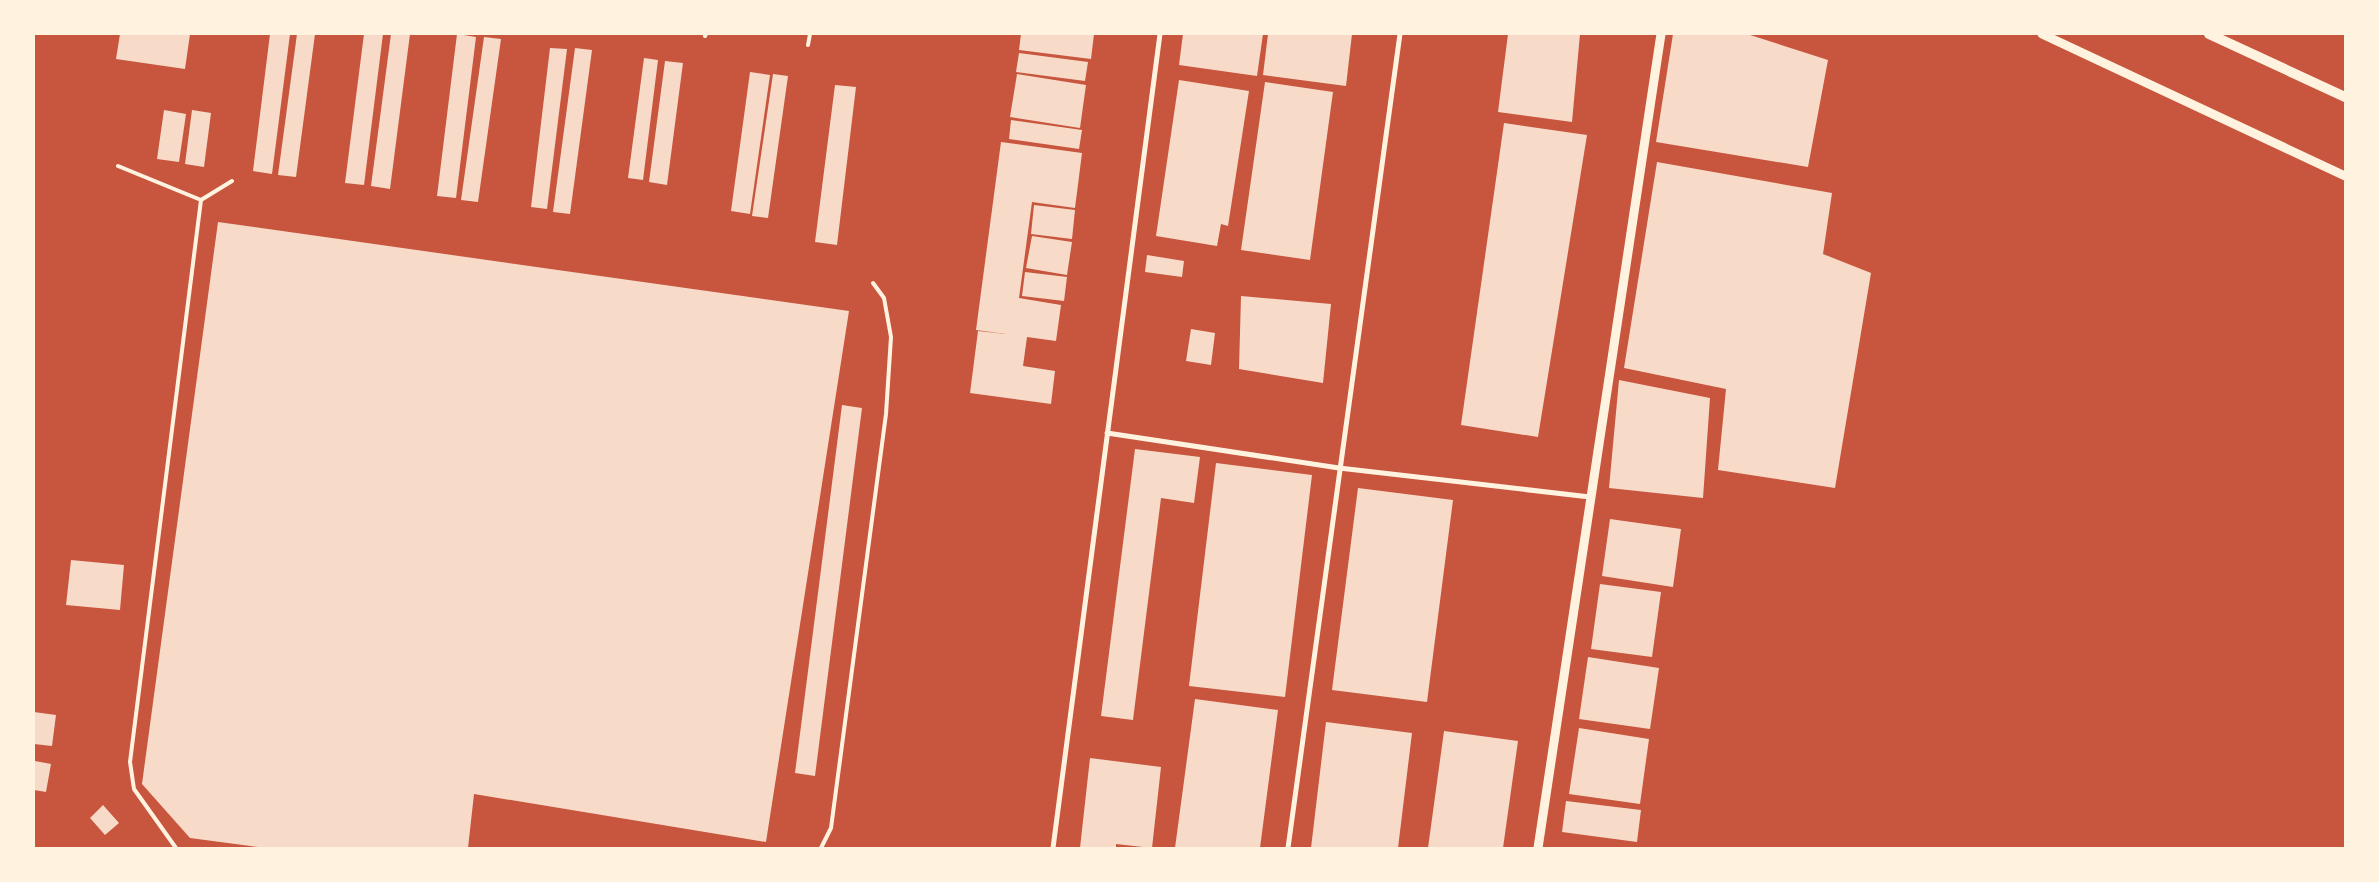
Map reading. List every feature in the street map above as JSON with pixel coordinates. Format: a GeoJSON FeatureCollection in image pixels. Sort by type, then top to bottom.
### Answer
{"type":"FeatureCollection","features":[{"type":"Feature","properties":{"kind":"main road"},"geometry":{"type":"LineString","coordinates":[[2209,34],[2345,97]]}},
{"type":"Feature","properties":{"kind":"street"},"geometry":{"type":"LineString","coordinates":[[1053,848],[1160,34]]}},
{"type":"Feature","properties":{"kind":"street"},"geometry":{"type":"LineString","coordinates":[[1288,848],[1400,34]]}},
{"type":"Feature","properties":{"kind":"street"},"geometry":{"type":"LineString","coordinates":[[1538,848],[1661,34]]}},
{"type":"Feature","properties":{"kind":"street"},"geometry":{"type":"LineString","coordinates":[[2042,34],[2345,176]]}},
{"type":"Feature","properties":{"kind":"street"},"geometry":{"type":"LineString","coordinates":[[1107,433],[1339,468],[1590,498]]}},
{"type":"Feature","properties":{"kind":"lane"},"geometry":{"type":"LineString","coordinates":[[808,45],[810,34]]}},
{"type":"Feature","properties":{"kind":"lane"},"geometry":{"type":"LineString","coordinates":[[118,166],[201,200]]}},
{"type":"Feature","properties":{"kind":"lane"},"geometry":{"type":"LineString","coordinates":[[201,200],[232,181]]}},
{"type":"Feature","properties":{"kind":"lane"},"geometry":{"type":"LineString","coordinates":[[176,848],[134,789],[130,762],[201,200]]}},
{"type":"Feature","properties":{"kind":"lane"},"geometry":{"type":"LineString","coordinates":[[821,848],[831,828],[886,414],[891,337],[884,298],[873,283]]}},
{"type":"Feature","properties":{"kind":"building"},"geometry":{"type":"Polygon","coordinates":[[[120,34],[190,34],[185,69],[116,59],[120,34]]]}},
{"type":"Feature","properties":{"kind":"building"},"geometry":{"type":"Polygon","coordinates":[[[270,34],[290,34],[272,174],[253,171],[270,34]]]}},
{"type":"Feature","properties":{"kind":"building"},"geometry":{"type":"Polygon","coordinates":[[[297,34],[315,34],[296,177],[278,175],[297,34]]]}},
{"type":"Feature","properties":{"kind":"building"},"geometry":{"type":"Polygon","coordinates":[[[364,34],[383,34],[364,185],[345,183],[364,34]]]}},
{"type":"Feature","properties":{"kind":"building"},"geometry":{"type":"Polygon","coordinates":[[[391,34],[410,34],[390,189],[371,186],[391,34]]]}},
{"type":"Feature","properties":{"kind":"building"},"geometry":{"type":"Polygon","coordinates":[[[457,34],[476,37],[456,198],[437,196],[457,34]]]}},
{"type":"Feature","properties":{"kind":"building"},"geometry":{"type":"Polygon","coordinates":[[[1021,34],[1094,34],[1091,59],[1019,50],[1021,34]]]}},
{"type":"Feature","properties":{"kind":"building"},"geometry":{"type":"Polygon","coordinates":[[[1183,34],[1263,34],[1257,76],[1179,65],[1183,34]]]}},
{"type":"Feature","properties":{"kind":"building"},"geometry":{"type":"Polygon","coordinates":[[[1268,34],[1352,34],[1346,86],[1263,75],[1268,34]]]}},
{"type":"Feature","properties":{"kind":"building"},"geometry":{"type":"Polygon","coordinates":[[[1508,34],[1580,34],[1572,122],[1498,112],[1508,34]]]}},
{"type":"Feature","properties":{"kind":"building"},"geometry":{"type":"Polygon","coordinates":[[[1673,34],[1747,34],[1828,60],[1808,167],[1656,142],[1673,34]]]}},
{"type":"Feature","properties":{"kind":"building"},"geometry":{"type":"Polygon","coordinates":[[[484,37],[501,39],[478,202],[461,200],[484,37]]]}},
{"type":"Feature","properties":{"kind":"building"},"geometry":{"type":"Polygon","coordinates":[[[550,48],[567,49],[547,209],[531,207],[550,48]]]}},
{"type":"Feature","properties":{"kind":"building"},"geometry":{"type":"Polygon","coordinates":[[[575,48],[592,50],[570,214],[553,212],[575,48]]]}},
{"type":"Feature","properties":{"kind":"building"},"geometry":{"type":"Polygon","coordinates":[[[1019,53],[1088,62],[1085,81],[1016,72],[1019,53]]]}},
{"type":"Feature","properties":{"kind":"building"},"geometry":{"type":"Polygon","coordinates":[[[644,58],[658,60],[643,180],[628,178],[644,58]]]}},
{"type":"Feature","properties":{"kind":"building"},"geometry":{"type":"Polygon","coordinates":[[[665,61],[683,63],[667,185],[649,182],[665,61]]]}},
{"type":"Feature","properties":{"kind":"building"},"geometry":{"type":"Polygon","coordinates":[[[750,72],[770,75],[750,214],[731,211],[750,72]]]}},
{"type":"Feature","properties":{"kind":"building"},"geometry":{"type":"Polygon","coordinates":[[[773,74],[788,76],[768,218],[752,216],[773,74]]]}},
{"type":"Feature","properties":{"kind":"building"},"geometry":{"type":"Polygon","coordinates":[[[1017,74],[1086,85],[1080,128],[1010,117],[1017,74]]]}},
{"type":"Feature","properties":{"kind":"building"},"geometry":{"type":"Polygon","coordinates":[[[1179,80],[1249,91],[1228,226],[1221,224],[1217,246],[1156,236],[1179,80]]]}},
{"type":"Feature","properties":{"kind":"building"},"geometry":{"type":"Polygon","coordinates":[[[1265,82],[1333,92],[1310,260],[1241,250],[1265,82]]]}},
{"type":"Feature","properties":{"kind":"building"},"geometry":{"type":"Polygon","coordinates":[[[835,85],[856,87],[837,245],[815,242],[835,85]]]}},
{"type":"Feature","properties":{"kind":"building"},"geometry":{"type":"Polygon","coordinates":[[[164,110],[186,114],[179,162],[157,159],[164,110]]]}},
{"type":"Feature","properties":{"kind":"building"},"geometry":{"type":"Polygon","coordinates":[[[192,110],[211,113],[204,167],[185,164],[192,110]]]}},
{"type":"Feature","properties":{"kind":"building"},"geometry":{"type":"Polygon","coordinates":[[[1011,120],[1082,130],[1079,149],[1009,139],[1011,120]]]}},
{"type":"Feature","properties":{"kind":"building"},"geometry":{"type":"Polygon","coordinates":[[[1504,123],[1587,135],[1538,437],[1461,425],[1504,123]]]}},
{"type":"Feature","properties":{"kind":"building"},"geometry":{"type":"Polygon","coordinates":[[[1001,142],[1082,153],[1075,208],[1032,202],[1019,298],[1061,305],[1056,341],[1027,337],[1023,366],[1055,371],[1051,404],[970,393],[978,331],[1006,334],[976,330],[1001,142]]]}},
{"type":"Feature","properties":{"kind":"building"},"geometry":{"type":"Polygon","coordinates":[[[1657,162],[1832,193],[1823,254],[1871,273],[1835,488],[1718,470],[1726,389],[1624,368],[1657,162]]]}},
{"type":"Feature","properties":{"kind":"building"},"geometry":{"type":"Polygon","coordinates":[[[1034,205],[1075,210],[1072,239],[1031,234],[1034,205]]]}},
{"type":"Feature","properties":{"kind":"building"},"geometry":{"type":"Polygon","coordinates":[[[218,222],[849,311],[766,842],[474,794],[468,848],[266,848],[190,838],[142,784],[218,222]]]}},
{"type":"Feature","properties":{"kind":"building"},"geometry":{"type":"Polygon","coordinates":[[[1032,236],[1072,242],[1067,275],[1026,268],[1032,236]]]}},
{"type":"Feature","properties":{"kind":"building"},"geometry":{"type":"Polygon","coordinates":[[[1147,255],[1184,261],[1182,277],[1145,272],[1147,255]]]}},
{"type":"Feature","properties":{"kind":"building"},"geometry":{"type":"Polygon","coordinates":[[[1025,272],[1067,277],[1064,301],[1022,296],[1025,272]]]}},
{"type":"Feature","properties":{"kind":"building"},"geometry":{"type":"Polygon","coordinates":[[[1241,296],[1331,304],[1323,383],[1239,369],[1241,296]]]}},
{"type":"Feature","properties":{"kind":"building"},"geometry":{"type":"Polygon","coordinates":[[[1191,329],[1215,333],[1211,365],[1186,361],[1191,329]]]}},
{"type":"Feature","properties":{"kind":"building"},"geometry":{"type":"Polygon","coordinates":[[[1619,380],[1710,398],[1703,498],[1609,488],[1619,380]]]}},
{"type":"Feature","properties":{"kind":"building"},"geometry":{"type":"Polygon","coordinates":[[[842,405],[862,408],[815,776],[795,773],[842,405]]]}},
{"type":"Feature","properties":{"kind":"building"},"geometry":{"type":"Polygon","coordinates":[[[1135,449],[1200,457],[1194,503],[1161,498],[1133,720],[1101,716],[1135,449]]]}},
{"type":"Feature","properties":{"kind":"building"},"geometry":{"type":"Polygon","coordinates":[[[1216,463],[1312,475],[1285,697],[1189,686],[1216,463]]]}},
{"type":"Feature","properties":{"kind":"building"},"geometry":{"type":"Polygon","coordinates":[[[1358,488],[1453,500],[1427,702],[1332,690],[1358,488]]]}},
{"type":"Feature","properties":{"kind":"building"},"geometry":{"type":"Polygon","coordinates":[[[1610,519],[1681,529],[1673,587],[1602,576],[1610,519]]]}},
{"type":"Feature","properties":{"kind":"building"},"geometry":{"type":"Polygon","coordinates":[[[71,560],[124,565],[120,610],[66,605],[71,560]]]}},
{"type":"Feature","properties":{"kind":"building"},"geometry":{"type":"Polygon","coordinates":[[[1600,584],[1661,592],[1652,657],[1591,649],[1600,584]]]}},
{"type":"Feature","properties":{"kind":"building"},"geometry":{"type":"Polygon","coordinates":[[[1588,657],[1659,668],[1650,729],[1579,719],[1588,657]]]}},
{"type":"Feature","properties":{"kind":"building"},"geometry":{"type":"Polygon","coordinates":[[[1195,699],[1278,710],[1260,848],[1175,848],[1195,699]]]}},
{"type":"Feature","properties":{"kind":"building"},"geometry":{"type":"Polygon","coordinates":[[[34,712],[56,715],[52,746],[34,744],[34,712]]]}},
{"type":"Feature","properties":{"kind":"building"},"geometry":{"type":"Polygon","coordinates":[[[1326,722],[1412,733],[1398,848],[1311,848],[1326,722]]]}},
{"type":"Feature","properties":{"kind":"building"},"geometry":{"type":"Polygon","coordinates":[[[1579,728],[1649,739],[1640,804],[1569,794],[1579,728]]]}},
{"type":"Feature","properties":{"kind":"building"},"geometry":{"type":"Polygon","coordinates":[[[1444,731],[1518,741],[1503,848],[1428,848],[1444,731]]]}},
{"type":"Feature","properties":{"kind":"building"},"geometry":{"type":"Polygon","coordinates":[[[1090,758],[1161,767],[1152,848],[1116,844],[1116,848],[1080,848],[1090,758]]]}},
{"type":"Feature","properties":{"kind":"building"},"geometry":{"type":"Polygon","coordinates":[[[35,761],[51,764],[46,792],[34,790],[35,761]]]}},
{"type":"Feature","properties":{"kind":"building"},"geometry":{"type":"Polygon","coordinates":[[[1566,801],[1641,810],[1637,842],[1562,832],[1566,801]]]}},
{"type":"Feature","properties":{"kind":"building"},"geometry":{"type":"Polygon","coordinates":[[[103,805],[119,823],[105,835],[90,818],[103,805]]]}}]}
